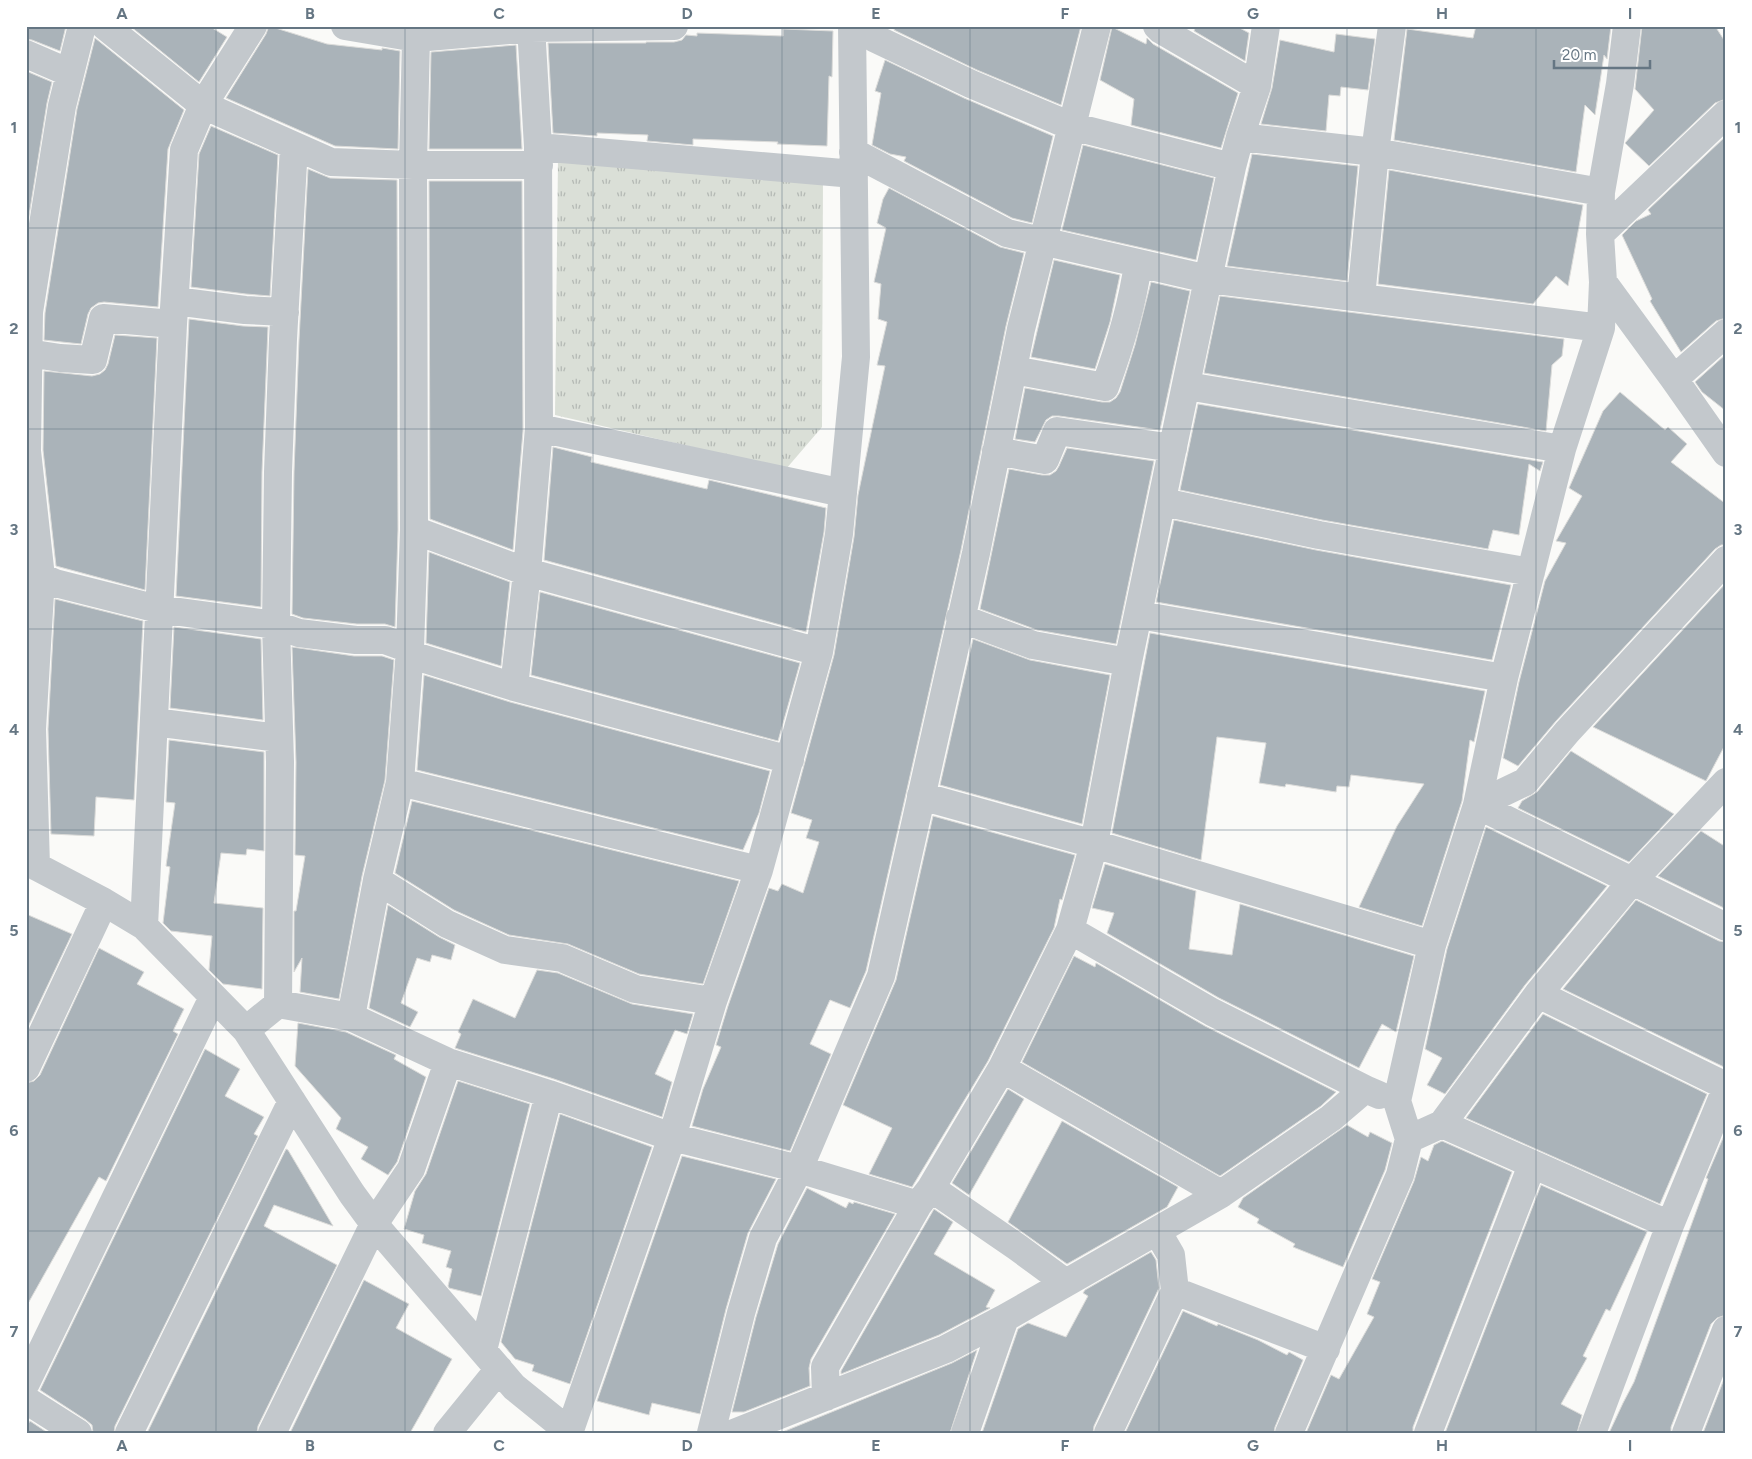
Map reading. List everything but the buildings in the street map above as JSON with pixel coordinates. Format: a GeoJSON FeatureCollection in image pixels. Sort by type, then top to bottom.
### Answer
{"type":"FeatureCollection","features":[{"type":"Feature","properties":{"kind":"street"},"geometry":{"type":"LineString","coordinates":[[82,26],[62,106],[29,312],[27,451],[33,574],[31,864],[104,902],[144,926],[246,1030],[352,1194],[374,1224],[514,1386],[561,1430],[672,1137],[713,1001],[759,870],[819,652],[839,534],[856,357],[853,163],[854,26]]}},
{"type":"Feature","properties":{"kind":"street"},"geometry":{"type":"LineString","coordinates":[[105,26],[203,105],[331,162],[413,165],[539,156],[853,163],[1007,233],[1138,264],[1208,279],[1601,328]]}},
{"type":"Feature","properties":{"kind":"street"},"geometry":{"type":"LineString","coordinates":[[144,926],[158,609],[184,150],[203,105],[253,26]]}},
{"type":"Feature","properties":{"kind":"street"},"geometry":{"type":"LineString","coordinates":[[345,26],[416,38],[531,27],[674,26]]}},
{"type":"Feature","properties":{"kind":"street"},"geometry":{"type":"LineString","coordinates":[[854,26],[874,38],[971,84],[1071,126],[1232,167]]}},
{"type":"Feature","properties":{"kind":"street"},"geometry":{"type":"LineString","coordinates":[[711,1433],[741,1313],[764,1238],[799,1168],[881,976],[976,553],[1013,370],[1071,126],[1097,26]]}},
{"type":"Feature","properties":{"kind":"street"},"geometry":{"type":"LineString","coordinates":[[1157,26],[1257,86]]}},
{"type":"Feature","properties":{"kind":"street"},"geometry":{"type":"LineString","coordinates":[[826,1397],[825,1367],[924,1196],[1002,1068],[1070,930],[1094,844],[1128,662],[1163,502],[1208,279],[1232,167],[1257,86],[1266,26]]}},
{"type":"Feature","properties":{"kind":"street"},"geometry":{"type":"LineString","coordinates":[[1361,298],[1375,152],[1392,26]]}},
{"type":"Feature","properties":{"kind":"street"},"geometry":{"type":"LineString","coordinates":[[1289,1433],[1400,1174],[1408,1139],[1397,1101],[1432,945],[1477,806],[1504,678],[1562,448],[1601,328],[1603,282],[1600,234],[1601,192],[1620,84],[1626,26]]}},
{"type":"Feature","properties":{"kind":"street"},"geometry":{"type":"LineString","coordinates":[[514,687],[527,572],[539,428],[539,156],[531,27]]}},
{"type":"Feature","properties":{"kind":"street"},"geometry":{"type":"LineString","coordinates":[[351,1017],[377,880],[400,782],[410,649],[414,530],[413,165],[416,38]]}},
{"type":"Feature","properties":{"kind":"street"},"geometry":{"type":"LineString","coordinates":[[26,54],[70,73]]}},
{"type":"Feature","properties":{"kind":"street"},"geometry":{"type":"LineString","coordinates":[[1600,234],[1726,114]]}},
{"type":"Feature","properties":{"kind":"street"},"geometry":{"type":"LineString","coordinates":[[1240,137],[1375,152],[1601,192]]}},
{"type":"Feature","properties":{"kind":"street"},"geometry":{"type":"LineString","coordinates":[[278,1004],[279,738],[276,625],[278,472],[294,146]]}},
{"type":"Feature","properties":{"kind":"street"},"geometry":{"type":"LineString","coordinates":[[1013,370],[1105,386],[1117,354],[1134,296],[1138,264]]}},
{"type":"Feature","properties":{"kind":"street"},"geometry":{"type":"LineString","coordinates":[[1603,282],[1726,453]]}},
{"type":"Feature","properties":{"kind":"street"},"geometry":{"type":"LineString","coordinates":[[28,353],[60,358],[93,360],[103,318],[174,312],[245,310],[285,312]]}},
{"type":"Feature","properties":{"kind":"street"},"geometry":{"type":"LineString","coordinates":[[1674,379],[1726,333]]}},
{"type":"Feature","properties":{"kind":"street"},"geometry":{"type":"LineString","coordinates":[[1187,386],[1562,448]]}},
{"type":"Feature","properties":{"kind":"street"},"geometry":{"type":"LineString","coordinates":[[539,428],[843,493]]}},
{"type":"Feature","properties":{"kind":"street"},"geometry":{"type":"LineString","coordinates":[[996,451],[1045,460],[1057,430],[1173,448]]}},
{"type":"Feature","properties":{"kind":"street"},"geometry":{"type":"LineString","coordinates":[[1163,502],[1319,535],[1531,572]]}},
{"type":"Feature","properties":{"kind":"street"},"geometry":{"type":"LineString","coordinates":[[414,530],[527,572],[819,652]]}},
{"type":"Feature","properties":{"kind":"street"},"geometry":{"type":"LineString","coordinates":[[1477,806],[1525,782],[1568,732],[1726,560]]}},
{"type":"Feature","properties":{"kind":"street"},"geometry":{"type":"LineString","coordinates":[[33,574],[91,593],[158,609],[276,625],[299,633],[356,640],[385,640],[410,649],[415,656],[514,687],[790,760]]}},
{"type":"Feature","properties":{"kind":"street"},"geometry":{"type":"LineString","coordinates":[[1139,615],[1504,678]]}},
{"type":"Feature","properties":{"kind":"street"},"geometry":{"type":"LineString","coordinates":[[960,618],[1033,645],[1128,662]]}},
{"type":"Feature","properties":{"kind":"street"},"geometry":{"type":"LineString","coordinates":[[154,722],[279,738]]}},
{"type":"Feature","properties":{"kind":"street"},"geometry":{"type":"LineString","coordinates":[[400,782],[759,870]]}},
{"type":"Feature","properties":{"kind":"street"},"geometry":{"type":"LineString","coordinates":[[1408,1139],[1442,1124],[1538,994],[1632,881],[1726,782]]}},
{"type":"Feature","properties":{"kind":"street"},"geometry":{"type":"LineString","coordinates":[[921,796],[1094,844],[1432,945]]}},
{"type":"Feature","properties":{"kind":"street"},"geometry":{"type":"LineString","coordinates":[[1477,806],[1726,927]]}},
{"type":"Feature","properties":{"kind":"street"},"geometry":{"type":"LineString","coordinates":[[377,880],[447,924],[505,950],[562,958],[635,988],[713,1001]]}},
{"type":"Feature","properties":{"kind":"street"},"geometry":{"type":"LineString","coordinates":[[26,1068],[104,902]]}},
{"type":"Feature","properties":{"kind":"street"},"geometry":{"type":"LineString","coordinates":[[1070,930],[1212,1012],[1365,1089],[1397,1101]]}},
{"type":"Feature","properties":{"kind":"street"},"geometry":{"type":"LineString","coordinates":[[1538,994],[1726,1087],[1670,1225],[1592,1433]]}},
{"type":"Feature","properties":{"kind":"street"},"geometry":{"type":"LineString","coordinates":[[26,1383],[213,997]]}},
{"type":"Feature","properties":{"kind":"street"},"geometry":{"type":"LineString","coordinates":[[246,1030],[278,1004],[351,1017],[448,1062],[549,1094],[672,1137],[924,1196],[1017,1247],[1066,1283]]}},
{"type":"Feature","properties":{"kind":"street"},"geometry":{"type":"LineString","coordinates":[[272,1433],[374,1224],[411,1169],[448,1062]]}},
{"type":"Feature","properties":{"kind":"street"},"geometry":{"type":"LineString","coordinates":[[1002,1068],[1221,1194]]}},
{"type":"Feature","properties":{"kind":"street"},"geometry":{"type":"LineString","coordinates":[[734,1433],[946,1349],[1005,1318],[1221,1194],[1331,1118],[1365,1089]]}},
{"type":"Feature","properties":{"kind":"street"},"geometry":{"type":"LineString","coordinates":[[447,1433],[491,1359],[549,1094]]}},
{"type":"Feature","properties":{"kind":"street"},"geometry":{"type":"LineString","coordinates":[[129,1433],[292,1100]]}},
{"type":"Feature","properties":{"kind":"street"},"geometry":{"type":"LineString","coordinates":[[1442,1124],[1670,1225]]}},
{"type":"Feature","properties":{"kind":"street"},"geometry":{"type":"LineString","coordinates":[[1428,1433],[1532,1165]]}},
{"type":"Feature","properties":{"kind":"street"},"geometry":{"type":"LineString","coordinates":[[1108,1433],[1175,1291],[1171,1255],[1158,1231]]}},
{"type":"Feature","properties":{"kind":"street"},"geometry":{"type":"LineString","coordinates":[[1175,1291],[1326,1349]]}},
{"type":"Feature","properties":{"kind":"street"},"geometry":{"type":"LineString","coordinates":[[965,1433],[1005,1318]]}},
{"type":"Feature","properties":{"kind":"street"},"geometry":{"type":"LineString","coordinates":[[1686,1433],[1726,1330]]}},
{"type":"Feature","properties":{"kind":"street"},"geometry":{"type":"LineString","coordinates":[[26,1400],[78,1433]]}},
{"type":"Feature","properties":{"kind":"green space"},"geometry":{"type":"Polygon","coordinates":[[[558,159],[823,177],[822,427],[786,469],[555,415],[558,159]]]}}]}
